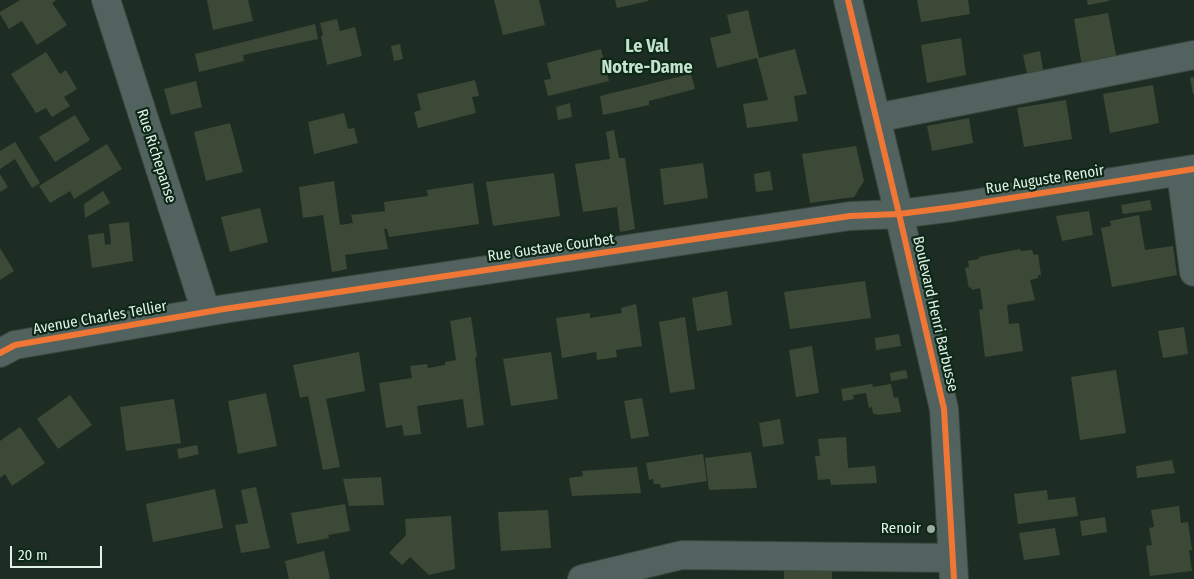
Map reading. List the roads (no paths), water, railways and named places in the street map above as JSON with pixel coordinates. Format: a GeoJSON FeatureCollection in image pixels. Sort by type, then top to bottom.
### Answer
{"type":"FeatureCollection","features":[{"type":"Feature","properties":{"kind":"street","name":"Rue Richepanse"},"geometry":{"type":"LineString","coordinates":[[106,0],[206,312]]}},
{"type":"Feature","properties":{"kind":"street","name":"Boulevard Henri Barbusse"},"geometry":{"type":"LineString","coordinates":[[848,0],[944,409],[953,569]]}},
{"type":"Feature","properties":{"kind":"street"},"geometry":{"type":"LineString","coordinates":[[876,118],[1194,55]]}},
{"type":"Feature","properties":{"kind":"street"},"geometry":{"type":"LineString","coordinates":[[1187,171],[1194,272]]}},
{"type":"Feature","properties":{"kind":"street","name":"Rue Auguste Renoir"},"geometry":{"type":"LineString","coordinates":[[899,214],[1187,171]]}},
{"type":"Feature","properties":{"kind":"street","name":"Rue Gustave Courbet"},"geometry":{"type":"LineString","coordinates":[[206,312],[850,216],[899,214]]}},
{"type":"Feature","properties":{"kind":"street","name":"Avenue Charles Tellier"},"geometry":{"type":"LineString","coordinates":[[0,353],[15,345],[206,312]]}},
{"type":"Feature","properties":{"kind":"street"},"geometry":{"type":"LineString","coordinates":[[582,579],[682,555],[953,569]]}},
{"type":"Feature","properties":{"kind":"place","name":"Renoir"},"geometry":{"type":"Point","coordinates":[931,529]}},
{"type":"Feature","properties":{"kind":"district","name":"Le Val Notre-Dame"},"geometry":{"type":"Point","coordinates":[647,57]}}]}
